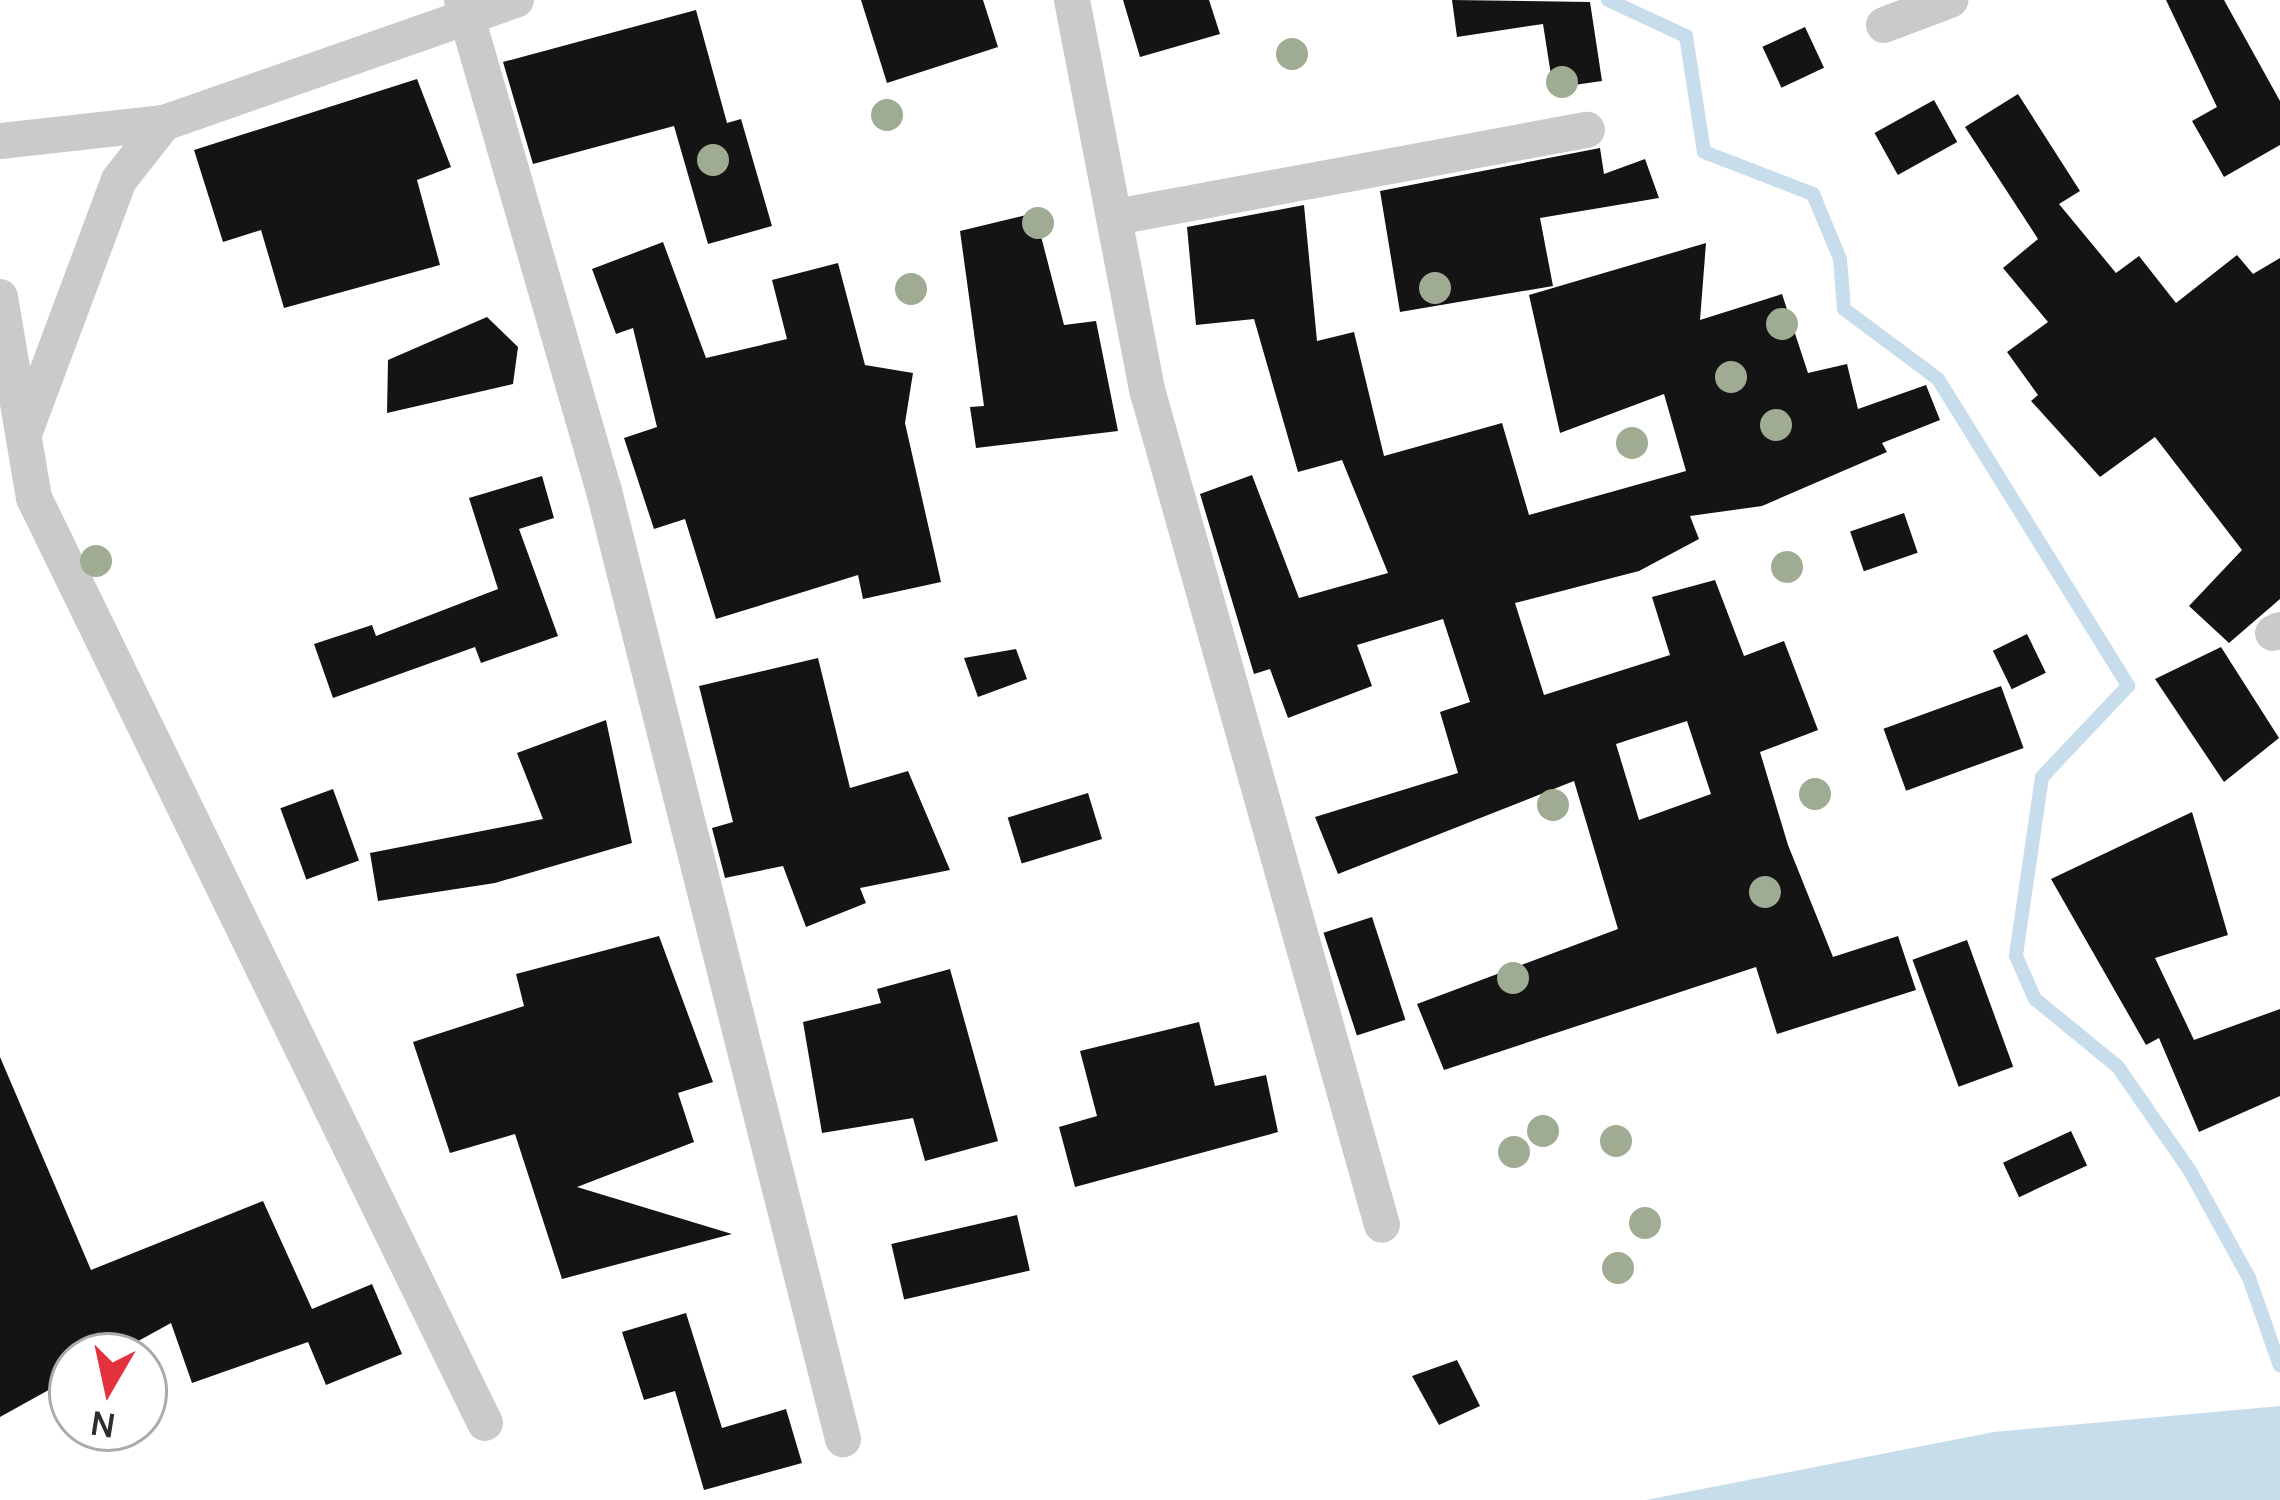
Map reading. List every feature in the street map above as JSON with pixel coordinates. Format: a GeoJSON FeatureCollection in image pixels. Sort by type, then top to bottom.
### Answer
{"type":"FeatureCollection","features":[{"type":"Feature","properties":{"kind":"street"},"geometry":{"type":"LineString","coordinates":[[0,141],[164,123],[464,6],[516,0]]}},
{"type":"Feature","properties":{"kind":"street"},"geometry":{"type":"LineString","coordinates":[[1072,0],[1218,667],[1382,1226]]}},
{"type":"Feature","properties":{"kind":"street"},"geometry":{"type":"LineString","coordinates":[[1884,25],[1950,0]]}},
{"type":"Feature","properties":{"kind":"street"},"geometry":{"type":"LineString","coordinates":[[464,6],[604,491],[843,1439]]}},
{"type":"Feature","properties":{"kind":"street"},"geometry":{"type":"LineString","coordinates":[[22,440],[119,180],[164,123]]}},
{"type":"Feature","properties":{"kind":"street"},"geometry":{"type":"LineString","coordinates":[[1116,217],[1587,130]]}},
{"type":"Feature","properties":{"kind":"street"},"geometry":{"type":"LineString","coordinates":[[0,297],[34,498],[485,1423]]}},
{"type":"Feature","properties":{"kind":"water"},"geometry":{"type":"Polygon","coordinates":[[[2280,1406],[2280,1500],[1646,1500],[1994,1432],[2280,1406]]]}},
{"type":"Feature","properties":{"kind":"building"},"geometry":{"type":"Polygon","coordinates":[[[861,0],[983,0],[998,47],[887,83],[861,0]]]}},
{"type":"Feature","properties":{"kind":"building"},"geometry":{"type":"Polygon","coordinates":[[[1123,0],[1209,0],[1220,34],[1140,57],[1123,0]]]}},
{"type":"Feature","properties":{"kind":"building"},"geometry":{"type":"Polygon","coordinates":[[[1452,0],[1590,2],[1602,81],[1553,88],[1543,24],[1457,37],[1452,0]]]}},
{"type":"Feature","properties":{"kind":"building"},"geometry":{"type":"Polygon","coordinates":[[[2166,0],[2224,0],[2280,101],[2280,145],[2224,177],[2192,121],[2217,107],[2166,0]]]}},
{"type":"Feature","properties":{"kind":"building"},"geometry":{"type":"Polygon","coordinates":[[[696,10],[727,123],[741,119],[772,226],[708,244],[674,126],[533,164],[503,62],[696,10]]]}},
{"type":"Feature","properties":{"kind":"building"},"geometry":{"type":"Polygon","coordinates":[[[1805,27],[1824,68],[1781,88],[1762,47],[1805,27]]]}},
{"type":"Feature","properties":{"kind":"building"},"geometry":{"type":"Polygon","coordinates":[[[417,79],[451,167],[417,180],[440,265],[284,308],[261,230],[223,242],[194,150],[417,79]]]}},
{"type":"Feature","properties":{"kind":"building"},"geometry":{"type":"Polygon","coordinates":[[[2018,94],[2080,191],[2059,204],[2116,273],[2139,256],[2176,303],[2237,255],[2253,274],[2280,258],[2280,599],[2229,643],[2189,606],[2242,550],[2155,437],[2100,477],[2031,401],[2038,395],[2007,352],[2048,322],[2003,268],[2038,239],[1965,127],[2018,94]]]}},
{"type":"Feature","properties":{"kind":"building"},"geometry":{"type":"Polygon","coordinates":[[[1934,100],[1957,142],[1898,175],[1875,133],[1934,100]]]}},
{"type":"Feature","properties":{"kind":"building"},"geometry":{"type":"Polygon","coordinates":[[[1600,148],[1604,174],[1645,159],[1659,198],[1540,218],[1553,286],[1400,312],[1380,191],[1600,148]]]}},
{"type":"Feature","properties":{"kind":"building"},"geometry":{"type":"Polygon","coordinates":[[[1304,205],[1317,341],[1354,332],[1384,456],[1502,423],[1529,515],[1686,471],[1664,394],[1560,433],[1529,295],[1706,243],[1700,320],[1782,294],[1808,373],[1847,364],[1858,409],[1926,385],[1940,420],[1882,443],[1887,452],[1762,506],[1690,516],[1699,539],[1639,571],[1515,603],[1544,695],[1670,655],[1652,597],[1715,580],[1744,656],[1784,641],[1818,730],[1760,752],[1788,845],[1833,957],[1898,936],[1916,990],[1777,1034],[1756,967],[1444,1070],[1417,1004],[1618,929],[1574,781],[1338,874],[1315,817],[1458,773],[1440,712],[1470,702],[1443,619],[1357,645],[1372,686],[1288,718],[1270,669],[1254,674],[1200,494],[1252,475],[1299,598],[1388,573],[1342,460],[1298,472],[1254,319],[1196,325],[1187,227],[1304,205]],[[1687,721],[1616,744],[1639,820],[1711,794],[1687,721]]]}},
{"type":"Feature","properties":{"kind":"building"},"geometry":{"type":"Polygon","coordinates":[[[1035,213],[1064,325],[1096,321],[1118,431],[976,448],[970,407],[984,406],[960,231],[1035,213]]]}},
{"type":"Feature","properties":{"kind":"building"},"geometry":{"type":"Polygon","coordinates":[[[663,242],[706,358],[787,339],[772,280],[838,263],[865,365],[913,373],[905,423],[941,582],[863,599],[858,575],[716,619],[685,519],[654,529],[624,438],[657,427],[633,328],[616,334],[592,269],[663,242]]]}},
{"type":"Feature","properties":{"kind":"building"},"geometry":{"type":"Polygon","coordinates":[[[487,317],[518,347],[513,384],[387,413],[388,360],[487,317]]]}},
{"type":"Feature","properties":{"kind":"building"},"geometry":{"type":"Polygon","coordinates":[[[542,476],[554,518],[519,529],[558,636],[481,663],[475,647],[333,698],[314,644],[372,625],[376,636],[498,589],[469,498],[542,476]]]}},
{"type":"Feature","properties":{"kind":"building"},"geometry":{"type":"Polygon","coordinates":[[[1904,513],[1918,553],[1864,571],[1850,532],[1904,513]]]}},
{"type":"Feature","properties":{"kind":"building"},"geometry":{"type":"Polygon","coordinates":[[[2027,634],[2046,673],[2012,689],[1993,651],[2027,634]]]}},
{"type":"Feature","properties":{"kind":"building"},"geometry":{"type":"Polygon","coordinates":[[[2221,647],[2279,738],[2224,782],[2155,679],[2221,647]]]}},
{"type":"Feature","properties":{"kind":"building"},"geometry":{"type":"Polygon","coordinates":[[[1016,649],[1027,679],[978,697],[964,658],[1016,649]]]}},
{"type":"Feature","properties":{"kind":"building"},"geometry":{"type":"Polygon","coordinates":[[[818,658],[850,788],[908,771],[950,870],[860,888],[866,903],[806,927],[783,866],[725,878],[712,828],[733,822],[699,686],[818,658]]]}},
{"type":"Feature","properties":{"kind":"building"},"geometry":{"type":"Polygon","coordinates":[[[2001,686],[2024,748],[1906,791],[1884,729],[2001,686]]]}},
{"type":"Feature","properties":{"kind":"building"},"geometry":{"type":"Polygon","coordinates":[[[606,720],[632,843],[495,883],[378,901],[370,853],[543,819],[517,753],[606,720]]]}},
{"type":"Feature","properties":{"kind":"building"},"geometry":{"type":"Polygon","coordinates":[[[333,789],[359,860],[306,880],[280,808],[333,789]]]}},
{"type":"Feature","properties":{"kind":"building"},"geometry":{"type":"Polygon","coordinates":[[[1088,793],[1102,839],[1022,863],[1008,818],[1088,793]]]}},
{"type":"Feature","properties":{"kind":"building"},"geometry":{"type":"Polygon","coordinates":[[[2192,812],[2228,935],[2155,958],[2194,1040],[2280,1009],[2280,1096],[2199,1132],[2159,1038],[2146,1045],[2051,879],[2192,812]]]}},
{"type":"Feature","properties":{"kind":"building"},"geometry":{"type":"Polygon","coordinates":[[[1372,917],[1405,1020],[1357,1035],[1323,933],[1372,917]]]}},
{"type":"Feature","properties":{"kind":"building"},"geometry":{"type":"Polygon","coordinates":[[[659,936],[713,1082],[678,1093],[694,1142],[577,1187],[732,1234],[562,1279],[515,1134],[450,1153],[413,1042],[524,1006],[516,974],[659,936]]]}},
{"type":"Feature","properties":{"kind":"building"},"geometry":{"type":"Polygon","coordinates":[[[1967,940],[2013,1067],[1959,1087],[1912,960],[1967,940]]]}},
{"type":"Feature","properties":{"kind":"building"},"geometry":{"type":"Polygon","coordinates":[[[950,969],[998,1141],[925,1161],[913,1118],[822,1133],[803,1022],[881,1003],[877,989],[950,969]]]}},
{"type":"Feature","properties":{"kind":"building"},"geometry":{"type":"Polygon","coordinates":[[[1199,1022],[1215,1086],[1266,1075],[1278,1132],[1075,1187],[1059,1127],[1097,1116],[1080,1051],[1199,1022]]]}},
{"type":"Feature","properties":{"kind":"building"},"geometry":{"type":"Polygon","coordinates":[[[0,1057],[91,1270],[263,1201],[312,1309],[372,1284],[402,1354],[326,1385],[308,1342],[192,1383],[171,1323],[155,1332],[48,1332],[48,1390],[0,1417],[0,1057]]]}},
{"type":"Feature","properties":{"kind":"building"},"geometry":{"type":"Polygon","coordinates":[[[2071,1131],[2087,1165],[2019,1197],[2003,1163],[2071,1131]]]}},
{"type":"Feature","properties":{"kind":"building"},"geometry":{"type":"Polygon","coordinates":[[[1017,1215],[1030,1271],[904,1300],[891,1244],[1017,1215]]]}},
{"type":"Feature","properties":{"kind":"building"},"geometry":{"type":"Polygon","coordinates":[[[686,1313],[722,1428],[786,1409],[802,1463],[704,1490],[675,1391],[644,1400],[622,1332],[686,1313]]]}},
{"type":"Feature","properties":{"kind":"building"},"geometry":{"type":"Polygon","coordinates":[[[1457,1360],[1480,1406],[1439,1425],[1412,1376],[1457,1360]]]}},
{"type":"Feature","properties":{"kind":"waterway"},"geometry":{"type":"LineString","coordinates":[[1608,0],[1686,36],[1704,152],[1813,194],[1840,259],[1844,309],[1938,379],[2128,686],[2042,777],[2016,956],[2035,999],[2118,1067],[2190,1171],[2249,1278],[2280,1366]]}}]}
